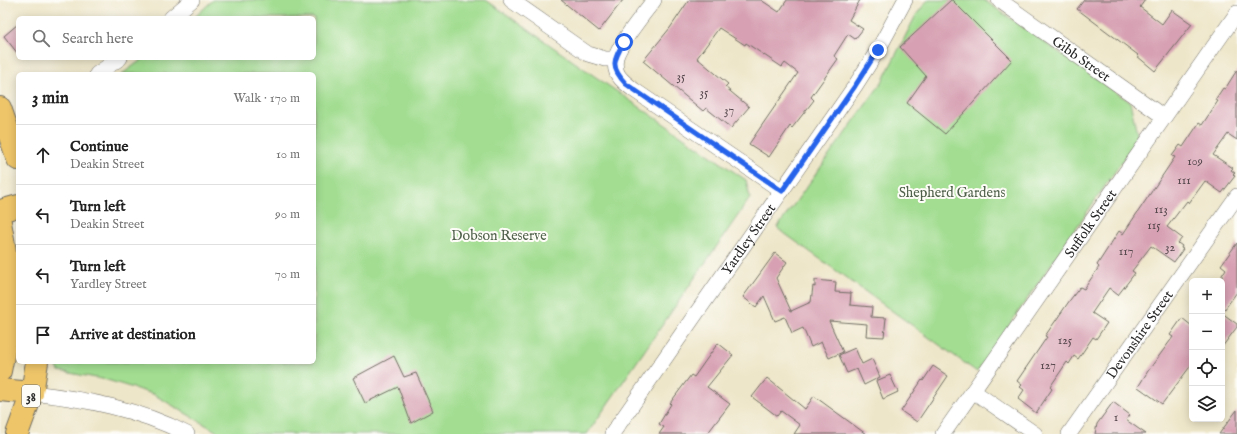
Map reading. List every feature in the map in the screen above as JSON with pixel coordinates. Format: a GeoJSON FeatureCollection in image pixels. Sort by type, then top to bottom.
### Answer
{"type":"FeatureCollection","features":[{"type":"Feature","properties":{"kind":"main road"},"geometry":{"type":"LineString","coordinates":[[6,122],[16,153]]}},
{"type":"Feature","properties":{"kind":"main road"},"geometry":{"type":"LineString","coordinates":[[0,210],[16,206]]}},
{"type":"Feature","properties":{"kind":"main road","name":"38"},"geometry":{"type":"LineString","coordinates":[[0,222],[5,247],[8,278],[8,315],[16,351]]}},
{"type":"Feature","properties":{"kind":"main road","name":"38"},"geometry":{"type":"LineString","coordinates":[[18,434],[32,393],[20,364]]}},
{"type":"Feature","properties":{"kind":"main road"},"geometry":{"type":"LineString","coordinates":[[0,390],[32,393]]}},
{"type":"Feature","properties":{"kind":"street"},"geometry":{"type":"LineString","coordinates":[[173,16],[192,0]]}},
{"type":"Feature","properties":{"kind":"street"},"geometry":{"type":"LineString","coordinates":[[511,0],[588,54],[605,59],[615,59]]}},
{"type":"Feature","properties":{"kind":"street"},"geometry":{"type":"LineString","coordinates":[[654,0],[624,42],[615,59],[617,73],[626,84],[782,191]]}},
{"type":"Feature","properties":{"kind":"street","name":"Yardley Street"},"geometry":{"type":"LineString","coordinates":[[612,434],[855,86],[878,50],[905,0]]}},
{"type":"Feature","properties":{"kind":"street","name":"Gibb Street"},"geometry":{"type":"LineString","coordinates":[[999,0],[1164,117]]}},
{"type":"Feature","properties":{"kind":"street","name":"Suffolk Street"},"geometry":{"type":"LineString","coordinates":[[943,434],[1237,13]]}},
{"type":"Feature","properties":{"kind":"street"},"geometry":{"type":"LineString","coordinates":[[100,72],[117,60]]}},
{"type":"Feature","properties":{"kind":"street","name":"Devonshire Street"},"geometry":{"type":"LineString","coordinates":[[1069,434],[1237,196]]}},
{"type":"Feature","properties":{"kind":"street"},"geometry":{"type":"LineString","coordinates":[[973,391],[1035,434]]}},
{"type":"Feature","properties":{"kind":"street"},"geometry":{"type":"LineString","coordinates":[[32,393],[106,404],[140,414],[187,434]]}},
{"type":"Feature","properties":{"kind":"green space","name":"Dobson Reserve"},"geometry":{"type":"Polygon","coordinates":[[[213,0],[486,0],[746,180],[750,198],[587,434],[221,434],[153,394],[107,380],[59,371],[56,364],[316,364],[316,72],[125,72],[141,60],[316,60],[316,16],[196,16],[213,0]]]}},
{"type":"Feature","properties":{"kind":"green space","name":"Shepherd Gardens"},"geometry":{"type":"Polygon","coordinates":[[[928,0],[984,0],[1130,102],[1138,138],[977,372],[777,228],[882,82],[916,15],[928,0]]]}},
{"type":"Feature","properties":{"kind":"building"},"geometry":{"type":"Polygon","coordinates":[[[561,0],[623,0],[599,31],[561,0]]]}},
{"type":"Feature","properties":{"kind":"building"},"geometry":{"type":"Polygon","coordinates":[[[689,0],[761,0],[779,12],[787,0],[860,0],[849,20],[863,29],[855,39],[848,34],[834,56],[838,59],[811,97],[814,100],[792,128],[790,126],[769,157],[749,144],[798,73],[785,63],[782,67],[746,43],[745,45],[719,28],[697,58],[728,84],[725,87],[749,107],[731,128],[706,108],[703,111],[643,61],[670,28],[689,0]]]}},
{"type":"Feature","properties":{"kind":"building"},"geometry":{"type":"Polygon","coordinates":[[[951,0],[1012,60],[945,134],[907,103],[926,76],[900,47],[951,0]]]}},
{"type":"Feature","properties":{"kind":"building"},"geometry":{"type":"Polygon","coordinates":[[[1084,0],[1145,0],[1140,7],[1162,24],[1172,10],[1192,24],[1155,71],[1137,56],[1138,55],[1077,9],[1084,0]]]}},
{"type":"Feature","properties":{"kind":"building"},"geometry":{"type":"Polygon","coordinates":[[[16,26],[16,51],[4,36],[16,26]]]}},
{"type":"Feature","properties":{"kind":"building"},"geometry":{"type":"Polygon","coordinates":[[[1237,70],[1237,140],[1228,134],[1213,155],[1233,168],[1231,170],[1235,173],[1233,175],[1235,176],[1222,193],[1205,181],[1189,203],[1187,201],[1167,227],[1182,238],[1178,243],[1183,249],[1174,262],[1151,246],[1132,271],[1135,273],[1118,295],[1109,288],[1092,313],[1107,323],[1096,339],[1093,337],[1078,359],[1074,356],[1069,364],[1067,362],[1050,387],[1052,389],[1036,413],[1018,399],[1024,390],[1020,387],[1022,385],[1017,381],[1047,337],[1045,336],[1070,300],[1080,287],[1084,289],[1099,267],[1097,265],[1119,231],[1123,234],[1175,157],[1172,156],[1180,145],[1183,147],[1199,123],[1202,125],[1218,101],[1215,100],[1223,88],[1225,89],[1237,70]]]}},
{"type":"Feature","properties":{"kind":"building"},"geometry":{"type":"Polygon","coordinates":[[[1237,243],[1237,292],[1225,309],[1225,278],[1222,278],[1222,275],[1226,269],[1221,265],[1237,243]]]}},
{"type":"Feature","properties":{"kind":"building"},"geometry":{"type":"Polygon","coordinates":[[[775,253],[787,262],[776,278],[791,311],[811,302],[813,286],[815,287],[815,280],[836,282],[835,292],[851,293],[850,305],[872,307],[871,317],[886,318],[884,337],[866,336],[867,324],[829,321],[843,352],[829,358],[821,342],[811,347],[803,328],[792,333],[785,317],[775,321],[764,296],[756,307],[743,297],[775,253]]]}},
{"type":"Feature","properties":{"kind":"building"},"geometry":{"type":"Polygon","coordinates":[[[1225,315],[1237,324],[1237,327],[1225,343],[1225,315]]]}},
{"type":"Feature","properties":{"kind":"building"},"geometry":{"type":"Polygon","coordinates":[[[1182,318],[1189,324],[1189,368],[1162,404],[1138,387],[1173,337],[1170,335],[1182,318]]]}},
{"type":"Feature","properties":{"kind":"building"},"geometry":{"type":"Polygon","coordinates":[[[718,343],[733,355],[707,387],[730,404],[707,434],[659,434],[664,427],[659,424],[671,404],[670,403],[691,375],[694,377],[718,343]]]}},
{"type":"Feature","properties":{"kind":"building"},"geometry":{"type":"Polygon","coordinates":[[[855,348],[862,364],[872,359],[880,377],[864,385],[857,369],[847,373],[839,355],[855,348]]]}},
{"type":"Feature","properties":{"kind":"building"},"geometry":{"type":"Polygon","coordinates":[[[394,356],[404,377],[416,373],[433,411],[411,423],[398,387],[365,403],[353,378],[394,356]]]}},
{"type":"Feature","properties":{"kind":"building"},"geometry":{"type":"Polygon","coordinates":[[[933,366],[948,376],[917,422],[901,411],[933,366]]]}},
{"type":"Feature","properties":{"kind":"building"},"geometry":{"type":"Polygon","coordinates":[[[890,375],[898,392],[883,399],[876,381],[890,375]]]}},
{"type":"Feature","properties":{"kind":"building"},"geometry":{"type":"Polygon","coordinates":[[[767,378],[805,409],[814,396],[866,434],[794,434],[800,425],[781,411],[777,416],[752,397],[767,378]]]}},
{"type":"Feature","properties":{"kind":"building"},"geometry":{"type":"Polygon","coordinates":[[[1113,402],[1130,415],[1126,420],[1146,434],[1095,434],[1097,424],[1113,402]]]}},
{"type":"Feature","properties":{"kind":"building"},"geometry":{"type":"Polygon","coordinates":[[[1237,410],[1237,434],[1219,434],[1237,410]]]}},
{"type":"Feature","properties":{"kind":"route"},"geometry":{"type":"LineString","coordinates":[[624,42],[617,53],[615,68],[626,84],[782,191],[855,86],[878,50]]}}]}
